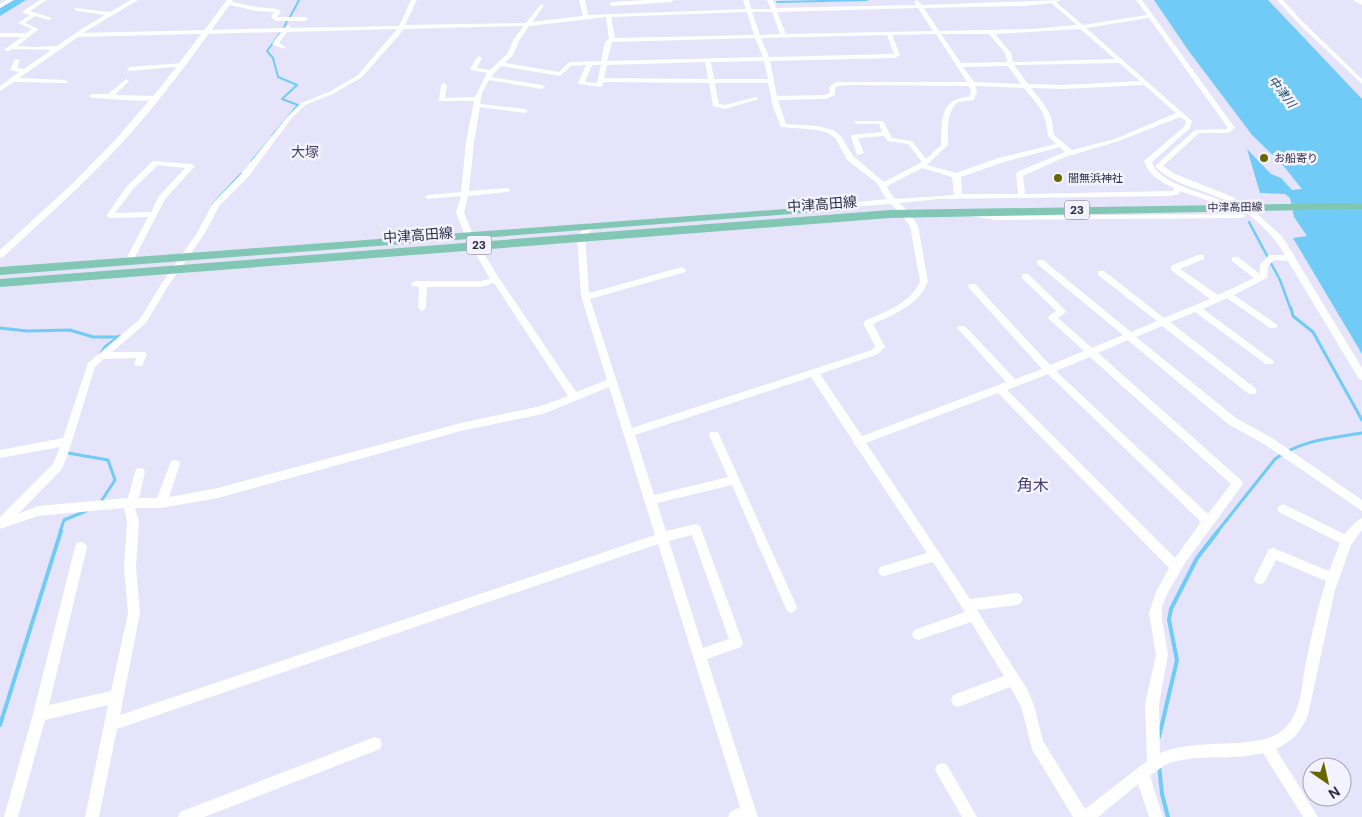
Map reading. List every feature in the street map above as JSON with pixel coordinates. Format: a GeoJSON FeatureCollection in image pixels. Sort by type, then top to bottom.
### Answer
{"type":"FeatureCollection","features":[{"type":"Feature","properties":{"kind":"main road"},"geometry":{"type":"LineString","coordinates":[[1357,0],[1362,4]]}},
{"type":"Feature","properties":{"kind":"main road","name":"中津高田線"},"geometry":{"type":"LineString","coordinates":[[0,283],[178,269],[472,240],[592,225],[820,208],[900,207],[958,211],[1362,206]]}},
{"type":"Feature","properties":{"kind":"main road","name":"中津高田線"},"geometry":{"type":"LineString","coordinates":[[0,271],[187,256],[472,240],[580,237],[900,207]]}},
{"type":"Feature","properties":{"kind":"street"},"geometry":{"type":"LineString","coordinates":[[0,6],[11,0]]}},
{"type":"Feature","properties":{"kind":"street"},"geometry":{"type":"LineString","coordinates":[[44,0],[25,12],[49,18]]}},
{"type":"Feature","properties":{"kind":"street"},"geometry":{"type":"LineString","coordinates":[[1,87],[76,35],[135,0]]}},
{"type":"Feature","properties":{"kind":"street"},"geometry":{"type":"LineString","coordinates":[[0,525],[57,467],[89,368],[143,321],[165,285],[187,256],[216,205],[245,175],[295,112],[306,103],[331,93],[357,78],[402,27],[414,0]]}},
{"type":"Feature","properties":{"kind":"street"},"geometry":{"type":"LineString","coordinates":[[582,0],[586,17]]}},
{"type":"Feature","properties":{"kind":"street"},"geometry":{"type":"LineString","coordinates":[[612,40],[610,15],[612,2],[671,0]]}},
{"type":"Feature","properties":{"kind":"street"},"geometry":{"type":"LineString","coordinates":[[629,433],[814,373],[878,350],[879,345],[868,323],[905,306],[922,287],[924,281],[914,226],[874,176],[848,156],[838,137],[833,133],[816,128],[783,126],[767,59],[755,31],[746,0]]}},
{"type":"Feature","properties":{"kind":"street"},"geometry":{"type":"LineString","coordinates":[[770,0],[784,36]]}},
{"type":"Feature","properties":{"kind":"street"},"geometry":{"type":"LineString","coordinates":[[1139,0],[1232,128],[1228,131],[1197,131],[1159,166],[1172,176],[1224,196],[1253,215],[1279,238],[1362,376]]}},
{"type":"Feature","properties":{"kind":"street"},"geometry":{"type":"LineString","coordinates":[[1280,0],[1362,82]]}},
{"type":"Feature","properties":{"kind":"street"},"geometry":{"type":"LineString","coordinates":[[0,256],[77,184],[118,142],[182,65],[229,1],[251,8],[276,10],[278,12],[274,18],[305,19]]}},
{"type":"Feature","properties":{"kind":"street"},"geometry":{"type":"LineString","coordinates":[[76,35],[527,24],[610,15],[918,3],[1054,1],[1188,120],[1190,125],[1148,163],[1154,173],[1178,186],[1223,204],[1243,216]]}},
{"type":"Feature","properties":{"kind":"street"},"geometry":{"type":"LineString","coordinates":[[251,8],[260,3]]}},
{"type":"Feature","properties":{"kind":"street"},"geometry":{"type":"LineString","coordinates":[[883,186],[924,165],[944,145],[945,123],[953,103],[972,99],[974,91],[918,3]]}},
{"type":"Feature","properties":{"kind":"street"},"geometry":{"type":"LineString","coordinates":[[541,6],[527,24],[510,55],[489,75],[477,102],[460,213],[472,240],[496,280],[575,398]]}},
{"type":"Feature","properties":{"kind":"street"},"geometry":{"type":"LineString","coordinates":[[77,9],[110,14]]}},
{"type":"Feature","properties":{"kind":"street"},"geometry":{"type":"LineString","coordinates":[[33,15],[21,23],[36,29],[9,48],[58,48]]}},
{"type":"Feature","properties":{"kind":"street"},"geometry":{"type":"LineString","coordinates":[[590,64],[582,84],[598,86],[602,80],[608,42],[612,40],[990,31],[1083,26],[1130,21],[1151,16]]}},
{"type":"Feature","properties":{"kind":"street"},"geometry":{"type":"LineString","coordinates":[[283,47],[274,44],[292,20]]}},
{"type":"Feature","properties":{"kind":"street"},"geometry":{"type":"LineString","coordinates":[[990,31],[1008,53],[1010,64],[1045,109],[1049,117],[1050,136],[1070,153]]}},
{"type":"Feature","properties":{"kind":"street"},"geometry":{"type":"LineString","coordinates":[[500,64],[560,74],[569,64],[895,56],[897,55],[896,50],[889,34]]}},
{"type":"Feature","properties":{"kind":"street"},"geometry":{"type":"LineString","coordinates":[[0,35],[27,36]]}},
{"type":"Feature","properties":{"kind":"street"},"geometry":{"type":"LineString","coordinates":[[479,58],[473,69],[489,75],[542,87]]}},
{"type":"Feature","properties":{"kind":"street"},"geometry":{"type":"LineString","coordinates":[[17,60],[13,70],[25,71]]}},
{"type":"Feature","properties":{"kind":"street"},"geometry":{"type":"LineString","coordinates":[[708,60],[715,105],[725,107],[756,99]]}},
{"type":"Feature","properties":{"kind":"street"},"geometry":{"type":"LineString","coordinates":[[959,65],[1122,61]]}},
{"type":"Feature","properties":{"kind":"street"},"geometry":{"type":"LineString","coordinates":[[130,69],[182,65]]}},
{"type":"Feature","properties":{"kind":"street"},"geometry":{"type":"LineString","coordinates":[[12,80],[64,82]]}},
{"type":"Feature","properties":{"kind":"street"},"geometry":{"type":"LineString","coordinates":[[602,80],[771,82]]}},
{"type":"Feature","properties":{"kind":"street"},"geometry":{"type":"LineString","coordinates":[[110,96],[126,81]]}},
{"type":"Feature","properties":{"kind":"street"},"geometry":{"type":"LineString","coordinates":[[775,98],[825,97],[833,94],[833,86],[842,84],[971,84],[1075,87],[1146,83]]}},
{"type":"Feature","properties":{"kind":"street"},"geometry":{"type":"LineString","coordinates":[[444,85],[441,100],[477,102],[525,111]]}},
{"type":"Feature","properties":{"kind":"street"},"geometry":{"type":"LineString","coordinates":[[92,96],[125,96],[132,99],[156,98]]}},
{"type":"Feature","properties":{"kind":"street"},"geometry":{"type":"LineString","coordinates":[[1022,196],[1020,175],[1046,161],[1117,140],[1181,114]]}},
{"type":"Feature","properties":{"kind":"street"},"geometry":{"type":"LineString","coordinates":[[857,122],[880,122],[885,134],[891,141],[904,140],[910,142],[924,165],[957,176],[1011,157],[1060,145]]}},
{"type":"Feature","properties":{"kind":"street"},"geometry":{"type":"LineString","coordinates":[[860,154],[854,136],[885,134]]}},
{"type":"Feature","properties":{"kind":"street"},"geometry":{"type":"LineString","coordinates":[[129,261],[162,198],[191,166],[156,163],[133,183],[110,216],[153,214]]}},
{"type":"Feature","properties":{"kind":"street"},"geometry":{"type":"LineString","coordinates":[[957,176],[958,197]]}},
{"type":"Feature","properties":{"kind":"street"},"geometry":{"type":"LineString","coordinates":[[900,207],[958,197],[1170,194],[1176,192],[1178,186]]}},
{"type":"Feature","properties":{"kind":"street"},"geometry":{"type":"LineString","coordinates":[[428,197],[507,190]]}},
{"type":"Feature","properties":{"kind":"street"},"geometry":{"type":"LineString","coordinates":[[958,211],[972,216],[997,218],[1253,215]]}},
{"type":"Feature","properties":{"kind":"street"},"geometry":{"type":"LineString","coordinates":[[592,225],[580,237],[586,297],[750,814],[735,817]]}},
{"type":"Feature","properties":{"kind":"street"},"geometry":{"type":"LineString","coordinates":[[1201,257],[1174,268],[1217,299]]}},
{"type":"Feature","properties":{"kind":"street"},"geometry":{"type":"LineString","coordinates":[[858,442],[1049,370],[1228,295],[1264,276],[1264,265],[1272,257],[1291,258]]}},
{"type":"Feature","properties":{"kind":"street"},"geometry":{"type":"LineString","coordinates":[[1235,259],[1260,278]]}},
{"type":"Feature","properties":{"kind":"street"},"geometry":{"type":"LineString","coordinates":[[1040,262],[1232,421],[1268,441],[1362,506]]}},
{"type":"Feature","properties":{"kind":"street"},"geometry":{"type":"LineString","coordinates":[[586,297],[682,270]]}},
{"type":"Feature","properties":{"kind":"street"},"geometry":{"type":"LineString","coordinates":[[1101,273],[1252,391]]}},
{"type":"Feature","properties":{"kind":"street"},"geometry":{"type":"LineString","coordinates":[[1026,276],[1062,312],[1052,317],[1238,484],[1208,521],[1176,568],[1158,603],[1156,612],[1162,644],[1162,657],[1152,704],[1154,765]]}},
{"type":"Feature","properties":{"kind":"street"},"geometry":{"type":"LineString","coordinates":[[422,308],[419,284],[481,284],[496,280]]}},
{"type":"Feature","properties":{"kind":"street"},"geometry":{"type":"LineString","coordinates":[[972,286],[1049,370],[1208,521]]}},
{"type":"Feature","properties":{"kind":"street"},"geometry":{"type":"LineString","coordinates":[[1228,295],[1273,326]]}},
{"type":"Feature","properties":{"kind":"street"},"geometry":{"type":"LineString","coordinates":[[1196,308],[1269,362]]}},
{"type":"Feature","properties":{"kind":"street"},"geometry":{"type":"LineString","coordinates":[[962,328],[1013,383]]}},
{"type":"Feature","properties":{"kind":"street"},"geometry":{"type":"LineString","coordinates":[[101,356],[142,354],[139,364]]}},
{"type":"Feature","properties":{"kind":"street"},"geometry":{"type":"LineString","coordinates":[[814,373],[858,442],[936,556],[1013,679],[1027,705],[1037,744],[1082,817]]}},
{"type":"Feature","properties":{"kind":"street"},"geometry":{"type":"LineString","coordinates":[[0,525],[17,517],[38,511],[161,502],[218,493],[461,428],[543,410],[612,382]]}},
{"type":"Feature","properties":{"kind":"street"},"geometry":{"type":"LineString","coordinates":[[999,388],[1176,568]]}},
{"type":"Feature","properties":{"kind":"street"},"geometry":{"type":"LineString","coordinates":[[714,435],[736,480],[791,607]]}},
{"type":"Feature","properties":{"kind":"street"},"geometry":{"type":"LineString","coordinates":[[0,454],[66,442]]}},
{"type":"Feature","properties":{"kind":"street"},"geometry":{"type":"LineString","coordinates":[[161,502],[175,464]]}},
{"type":"Feature","properties":{"kind":"street"},"geometry":{"type":"LineString","coordinates":[[92,817],[134,613],[130,568],[133,522],[130,503],[140,472]]}},
{"type":"Feature","properties":{"kind":"street"},"geometry":{"type":"LineString","coordinates":[[651,500],[736,480]]}},
{"type":"Feature","properties":{"kind":"street"},"geometry":{"type":"LineString","coordinates":[[24,500],[31,509],[38,511]]}},
{"type":"Feature","properties":{"kind":"street"},"geometry":{"type":"LineString","coordinates":[[1283,509],[1347,541]]}},
{"type":"Feature","properties":{"kind":"street"},"geometry":{"type":"LineString","coordinates":[[1086,817],[1154,765],[1172,756],[1205,751],[1266,747],[1282,741],[1295,727],[1304,705],[1325,607],[1347,541],[1362,523]]}},
{"type":"Feature","properties":{"kind":"street"},"geometry":{"type":"LineString","coordinates":[[112,724],[663,537],[696,529],[737,644],[700,655]]}},
{"type":"Feature","properties":{"kind":"street"},"geometry":{"type":"LineString","coordinates":[[11,817],[40,714],[81,547]]}},
{"type":"Feature","properties":{"kind":"street"},"geometry":{"type":"LineString","coordinates":[[1260,579],[1272,553],[1334,579]]}},
{"type":"Feature","properties":{"kind":"street"},"geometry":{"type":"LineString","coordinates":[[884,571],[936,556]]}},
{"type":"Feature","properties":{"kind":"street"},"geometry":{"type":"LineString","coordinates":[[918,634],[971,610],[1018,599]]}},
{"type":"Feature","properties":{"kind":"street"},"geometry":{"type":"LineString","coordinates":[[958,700],[1013,679]]}},
{"type":"Feature","properties":{"kind":"street"},"geometry":{"type":"LineString","coordinates":[[40,714],[118,696]]}},
{"type":"Feature","properties":{"kind":"street"},"geometry":{"type":"LineString","coordinates":[[185,817],[375,744]]}},
{"type":"Feature","properties":{"kind":"street"},"geometry":{"type":"LineString","coordinates":[[1266,747],[1311,817]]}},
{"type":"Feature","properties":{"kind":"street"},"geometry":{"type":"LineString","coordinates":[[942,770],[970,817]]}},
{"type":"Feature","properties":{"kind":"street"},"geometry":{"type":"LineString","coordinates":[[1142,774],[1156,817]]}},
{"type":"Feature","properties":{"kind":"water","name":"中津川"},"geometry":{"type":"Polygon","coordinates":[[[1154,0],[1268,0],[1362,99],[1362,354],[1293,238],[1307,236],[1294,217],[1290,198],[1285,194],[1260,193],[1247,149],[1271,174],[1281,178],[1292,190],[1302,189],[1281,163],[1252,135],[1188,50],[1154,0]]]}},
{"type":"Feature","properties":{"kind":"waterway"},"geometry":{"type":"LineString","coordinates":[[0,13],[21,0]]}},
{"type":"Feature","properties":{"kind":"waterway"},"geometry":{"type":"LineString","coordinates":[[289,19],[299,0]]}},
{"type":"Feature","properties":{"kind":"waterway"},"geometry":{"type":"LineString","coordinates":[[777,2],[867,0]]}},
{"type":"Feature","properties":{"kind":"waterway"},"geometry":{"type":"LineString","coordinates":[[284,28],[287,21]]}},
{"type":"Feature","properties":{"kind":"waterway"},"geometry":{"type":"LineString","coordinates":[[272,136],[298,105],[282,99],[297,85],[278,77],[273,58],[267,51],[282,31]]}},
{"type":"Feature","properties":{"kind":"waterway"},"geometry":{"type":"LineString","coordinates":[[252,161],[274,135]]}},
{"type":"Feature","properties":{"kind":"waterway"},"geometry":{"type":"LineString","coordinates":[[213,204],[241,174]]}},
{"type":"Feature","properties":{"kind":"waterway"},"geometry":{"type":"LineString","coordinates":[[1249,222],[1280,280],[1291,310]]}},
{"type":"Feature","properties":{"kind":"waterway"},"geometry":{"type":"LineString","coordinates":[[1291,308],[1293,316],[1313,332],[1362,420]]}},
{"type":"Feature","properties":{"kind":"waterway"},"geometry":{"type":"LineString","coordinates":[[0,328],[27,331],[70,330],[93,337],[119,337]]}},
{"type":"Feature","properties":{"kind":"waterway"},"geometry":{"type":"LineString","coordinates":[[99,356],[105,347],[119,337]]}},
{"type":"Feature","properties":{"kind":"waterway"},"geometry":{"type":"LineString","coordinates":[[1217,532],[1275,459],[1306,444],[1328,438],[1362,433]]}},
{"type":"Feature","properties":{"kind":"waterway"},"geometry":{"type":"LineString","coordinates":[[67,451],[68,453],[108,460],[115,480],[100,503]]}},
{"type":"Feature","properties":{"kind":"waterway"},"geometry":{"type":"LineString","coordinates":[[60,532],[64,520],[86,511]]}},
{"type":"Feature","properties":{"kind":"waterway"},"geometry":{"type":"LineString","coordinates":[[0,725],[61,531]]}},
{"type":"Feature","properties":{"kind":"waterway"},"geometry":{"type":"LineString","coordinates":[[1159,737],[1177,660],[1169,620],[1171,609],[1197,558],[1218,531]]}},
{"type":"Feature","properties":{"kind":"waterway"},"geometry":{"type":"LineString","coordinates":[[1159,765],[1162,794],[1168,817]]}},
{"type":"Feature","properties":{"kind":"place","name":"お船寄り"},"geometry":{"type":"Point","coordinates":[1264,158]}},
{"type":"Feature","properties":{"kind":"place","name":"闇無浜神社"},"geometry":{"type":"Point","coordinates":[1058,178]}},
{"type":"Feature","properties":{"kind":"district","name":"大塚"},"geometry":{"type":"Point","coordinates":[305,152]}},
{"type":"Feature","properties":{"kind":"district","name":"角木"},"geometry":{"type":"Point","coordinates":[1033,485]}}]}
